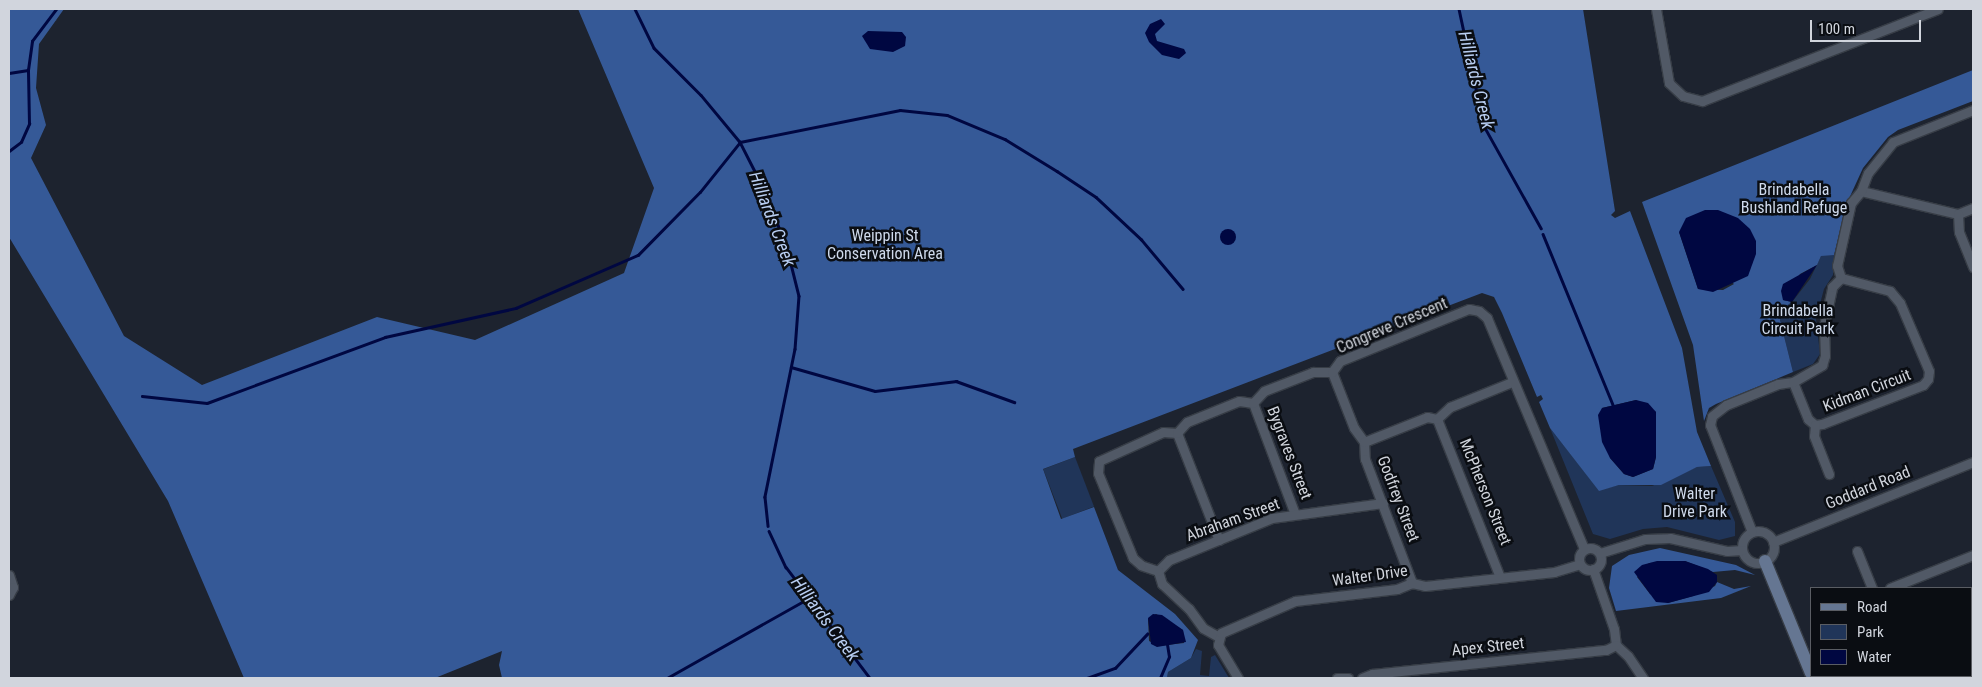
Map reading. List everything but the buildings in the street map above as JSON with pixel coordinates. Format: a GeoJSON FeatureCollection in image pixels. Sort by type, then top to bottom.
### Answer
{"type":"FeatureCollection","features":[{"type":"Feature","properties":{"kind":"street"},"geometry":{"type":"LineString","coordinates":[[1656,9],[1669,83],[1683,96],[1702,101],[1938,9]]}},
{"type":"Feature","properties":{"kind":"street"},"geometry":{"type":"LineString","coordinates":[[1752,532],[1710,420],[1719,408],[1778,384],[1793,382],[1824,360],[1824,326],[1832,287],[1841,278],[1837,266],[1851,203],[1861,191],[1868,173],[1893,142],[1973,110]]}},
{"type":"Feature","properties":{"kind":"street"},"geometry":{"type":"LineString","coordinates":[[1861,191],[1958,214],[1973,208]]}},
{"type":"Feature","properties":{"kind":"street"},"geometry":{"type":"LineString","coordinates":[[1958,214],[1960,232],[1973,267]]}},
{"type":"Feature","properties":{"kind":"street","name":"Kidman Circuit"},"geometry":{"type":"LineString","coordinates":[[1815,425],[1923,385],[1928,379],[1929,371],[1900,303],[1890,291],[1841,278]]}},
{"type":"Feature","properties":{"kind":"street","name":"Congreve Crescent"},"geometry":{"type":"LineString","coordinates":[[1253,403],[1264,391],[1317,370],[1332,372],[1340,361],[1473,309],[1487,318],[1511,370],[1512,382],[1522,396],[1584,549]]}},
{"type":"Feature","properties":{"kind":"street","name":"Godfrey Street"},"geometry":{"type":"LineString","coordinates":[[1332,372],[1354,428],[1364,442],[1365,459],[1412,583]]}},
{"type":"Feature","properties":{"kind":"street"},"geometry":{"type":"LineString","coordinates":[[1364,442],[1426,417],[1437,419],[1450,407],[1512,382]]}},
{"type":"Feature","properties":{"kind":"street","name":"Kidman Circuit"},"geometry":{"type":"LineString","coordinates":[[1793,382],[1808,419],[1815,425],[1816,441],[1830,474]]}},
{"type":"Feature","properties":{"kind":"street"},"geometry":{"type":"LineString","coordinates":[[1177,433],[1187,422],[1239,401],[1253,403]]}},
{"type":"Feature","properties":{"kind":"street","name":"Bygraves Street"},"geometry":{"type":"LineString","coordinates":[[1253,403],[1295,514]]}},
{"type":"Feature","properties":{"kind":"street","name":"McPherson Street"},"geometry":{"type":"LineString","coordinates":[[1437,419],[1500,577]]}},
{"type":"Feature","properties":{"kind":"street"},"geometry":{"type":"LineString","coordinates":[[1177,433],[1163,432],[1102,456],[1097,468],[1133,558],[1141,565],[1158,571],[1162,584],[1189,609],[1203,628],[1219,636],[1219,646],[1238,678]]}},
{"type":"Feature","properties":{"kind":"street"},"geometry":{"type":"LineString","coordinates":[[1177,433],[1219,540]]}},
{"type":"Feature","properties":{"kind":"street","name":"Goddard Road"},"geometry":{"type":"LineString","coordinates":[[1773,542],[1973,462]]}},
{"type":"Feature","properties":{"kind":"street","name":"Abraham Street"},"geometry":{"type":"LineString","coordinates":[[1158,571],[1169,560],[1272,518],[1383,503]]}},
{"type":"Feature","properties":{"kind":"street"},"geometry":{"type":"LineString","coordinates":[[1752,532],[1767,534],[1773,542],[1774,551],[1766,561],[1751,561],[1742,550],[1744,539],[1752,532]]}},
{"type":"Feature","properties":{"kind":"street"},"geometry":{"type":"LineString","coordinates":[[1600,553],[1600,564],[1593,569],[1584,569],[1580,564],[1579,557],[1584,549],[1592,548],[1600,553],[1645,539],[1670,538],[1727,551],[1742,550]]}},
{"type":"Feature","properties":{"kind":"street"},"geometry":{"type":"LineString","coordinates":[[1857,551],[1872,587]]}},
{"type":"Feature","properties":{"kind":"street"},"geometry":{"type":"LineString","coordinates":[[1893,587],[1973,555]]}},
{"type":"Feature","properties":{"kind":"street"},"geometry":{"type":"LineString","coordinates":[[1766,561],[1810,671]]}},
{"type":"Feature","properties":{"kind":"street","name":"Walter Drive"},"geometry":{"type":"LineString","coordinates":[[1219,636],[1226,628],[1295,601],[1397,589],[1412,583],[1425,586],[1554,572],[1580,564]]}},
{"type":"Feature","properties":{"kind":"street"},"geometry":{"type":"LineString","coordinates":[[1593,569],[1614,629],[1616,645],[1628,656],[1643,678]]}},
{"type":"Feature","properties":{"kind":"street"},"geometry":{"type":"LineString","coordinates":[[9,575],[10,594]]}},
{"type":"Feature","properties":{"kind":"street","name":"Apex Street"},"geometry":{"type":"LineString","coordinates":[[1362,678],[1372,674],[1606,650],[1616,645]]}},
{"type":"Feature","properties":{"kind":"street"},"geometry":{"type":"LineString","coordinates":[[1337,678],[1348,678]]}},
{"type":"Feature","properties":{"kind":"green space","name":"Weippin St Conservation Area"},"geometry":{"type":"Polygon","coordinates":[[[9,9],[64,9],[39,44],[36,88],[46,125],[31,158],[124,336],[202,385],[377,317],[475,340],[624,273],[654,188],[578,9],[1583,9],[1615,211],[1611,215],[1615,218],[1630,211],[1682,348],[1697,432],[1711,466],[1697,467],[1661,485],[1619,485],[1599,491],[1550,428],[1539,402],[1543,399],[1541,395],[1537,397],[1494,297],[1482,293],[1073,449],[1075,457],[1043,469],[1061,519],[1094,507],[1118,570],[1175,614],[1198,640],[1191,658],[1168,672],[1167,678],[502,678],[499,665],[502,651],[435,678],[244,678],[168,501],[9,237],[9,9]],[[1636,400],[1602,408],[1610,458],[1624,474],[1633,477],[1653,469],[1656,457],[1656,412],[1636,400]],[[1156,614],[1148,619],[1149,641],[1159,646],[1184,643],[1183,630],[1156,614]]]}},
{"type":"Feature","properties":{"kind":"green space","name":"Brindabella Bushland Refuge"},"geometry":{"type":"Polygon","coordinates":[[[1973,70],[1973,101],[1898,130],[1888,137],[1863,168],[1847,203],[1834,255],[1821,256],[1817,265],[1800,274],[1783,300],[1792,302],[1783,308],[1780,320],[1793,372],[1716,404],[1709,408],[1704,421],[1693,345],[1642,202],[1973,70]],[[1679,232],[1698,289],[1723,290],[1734,284],[1679,232]]]}},
{"type":"Feature","properties":{"kind":"green space","name":"Brindabella Circuit Park"},"geometry":{"type":"Polygon","coordinates":[[[1827,253],[1834,255],[1833,275],[1824,289],[1816,319],[1820,354],[1813,364],[1793,372],[1780,320],[1782,308],[1792,302],[1810,279],[1821,256],[1827,253]]]}},
{"type":"Feature","properties":{"kind":"green space","name":"Walter Drive Park"},"geometry":{"type":"Polygon","coordinates":[[[1550,428],[1599,490],[1619,485],[1652,486],[1697,467],[1711,466],[1735,522],[1735,536],[1719,540],[1667,527],[1643,529],[1610,539],[1593,534],[1550,428]]]}},
{"type":"Feature","properties":{"kind":"green space"},"geometry":{"type":"Polygon","coordinates":[[[1075,457],[1094,506],[1062,519],[1043,469],[1075,457]]]}},
{"type":"Feature","properties":{"kind":"green space"},"geometry":{"type":"Polygon","coordinates":[[[1660,548],[1736,565],[1755,575],[1735,570],[1713,572],[1685,561],[1649,563],[1637,577],[1650,594],[1668,603],[1693,596],[1715,586],[1717,582],[1734,589],[1751,586],[1721,598],[1616,611],[1609,588],[1612,566],[1629,555],[1660,548]]]}},
{"type":"Feature","properties":{"kind":"green space"},"geometry":{"type":"Polygon","coordinates":[[[1196,649],[1202,651],[1200,675],[1209,676],[1211,657],[1215,655],[1229,678],[1167,678],[1168,672],[1191,658],[1196,649]]]}},
{"type":"Feature","properties":{"kind":"water"},"geometry":{"type":"Polygon","coordinates":[[[1161,19],[1165,24],[1155,34],[1157,41],[1184,49],[1186,53],[1179,59],[1162,55],[1149,42],[1145,33],[1150,24],[1161,19]]]}},
{"type":"Feature","properties":{"kind":"water"},"geometry":{"type":"Polygon","coordinates":[[[868,31],[902,32],[906,37],[905,46],[893,52],[870,49],[862,36],[868,31]]]}},
{"type":"Feature","properties":{"kind":"water"},"geometry":{"type":"Polygon","coordinates":[[[1705,210],[1718,210],[1738,218],[1750,229],[1756,241],[1756,254],[1748,276],[1713,292],[1698,289],[1679,232],[1686,218],[1705,210]]]}},
{"type":"Feature","properties":{"kind":"water"},"geometry":{"type":"Polygon","coordinates":[[[1228,229],[1236,237],[1228,245],[1220,237],[1228,229]]]}},
{"type":"Feature","properties":{"kind":"water"},"geometry":{"type":"Polygon","coordinates":[[[1817,265],[1792,302],[1783,300],[1781,291],[1783,284],[1817,265]]]}},
{"type":"Feature","properties":{"kind":"water"},"geometry":{"type":"Polygon","coordinates":[[[1636,400],[1648,403],[1656,412],[1656,457],[1653,469],[1633,477],[1624,474],[1610,458],[1602,442],[1598,415],[1602,408],[1636,400]]]}},
{"type":"Feature","properties":{"kind":"water"},"geometry":{"type":"Polygon","coordinates":[[[1657,561],[1685,561],[1708,569],[1717,575],[1717,582],[1709,592],[1668,603],[1656,602],[1634,572],[1642,565],[1657,561]]]}},
{"type":"Feature","properties":{"kind":"water"},"geometry":{"type":"Polygon","coordinates":[[[1153,614],[1162,615],[1183,630],[1186,642],[1157,647],[1151,644],[1148,618],[1153,614]]]}},
{"type":"Feature","properties":{"kind":"waterway"},"geometry":{"type":"LineString","coordinates":[[9,151],[21,142],[29,124],[28,70],[32,41],[56,9]]}},
{"type":"Feature","properties":{"kind":"waterway","name":"Hilliards Creek"},"geometry":{"type":"LineString","coordinates":[[635,9],[654,48],[701,95],[740,142],[767,195],[788,252],[799,296],[795,349],[765,497],[768,526]]}},
{"type":"Feature","properties":{"kind":"waterway","name":"Hilliards Creek"},"geometry":{"type":"LineString","coordinates":[[1459,9],[1484,126],[1541,228]]}},
{"type":"Feature","properties":{"kind":"waterway"},"geometry":{"type":"LineString","coordinates":[[9,73],[28,70]]}},
{"type":"Feature","properties":{"kind":"waterway"},"geometry":{"type":"LineString","coordinates":[[142,396],[207,403],[385,337],[516,308],[638,255],[700,192],[740,142],[900,110],[947,115],[1005,139],[1057,171],[1096,197],[1141,239],[1183,289]]}},
{"type":"Feature","properties":{"kind":"waterway","name":"Hilliards Creek"},"geometry":{"type":"LineString","coordinates":[[1543,234],[1613,405]]}},
{"type":"Feature","properties":{"kind":"waterway"},"geometry":{"type":"LineString","coordinates":[[791,367],[875,391],[956,381],[1014,402]]}},
{"type":"Feature","properties":{"kind":"waterway","name":"Hilliards Creek"},"geometry":{"type":"LineString","coordinates":[[769,531],[786,567],[870,678]]}},
{"type":"Feature","properties":{"kind":"waterway"},"geometry":{"type":"LineString","coordinates":[[667,678],[809,598]]}},
{"type":"Feature","properties":{"kind":"waterway"},"geometry":{"type":"LineString","coordinates":[[1087,678],[1115,668],[1147,634]]}},
{"type":"Feature","properties":{"kind":"waterway"},"geometry":{"type":"LineString","coordinates":[[1160,678],[1169,657],[1167,645]]}}]}
